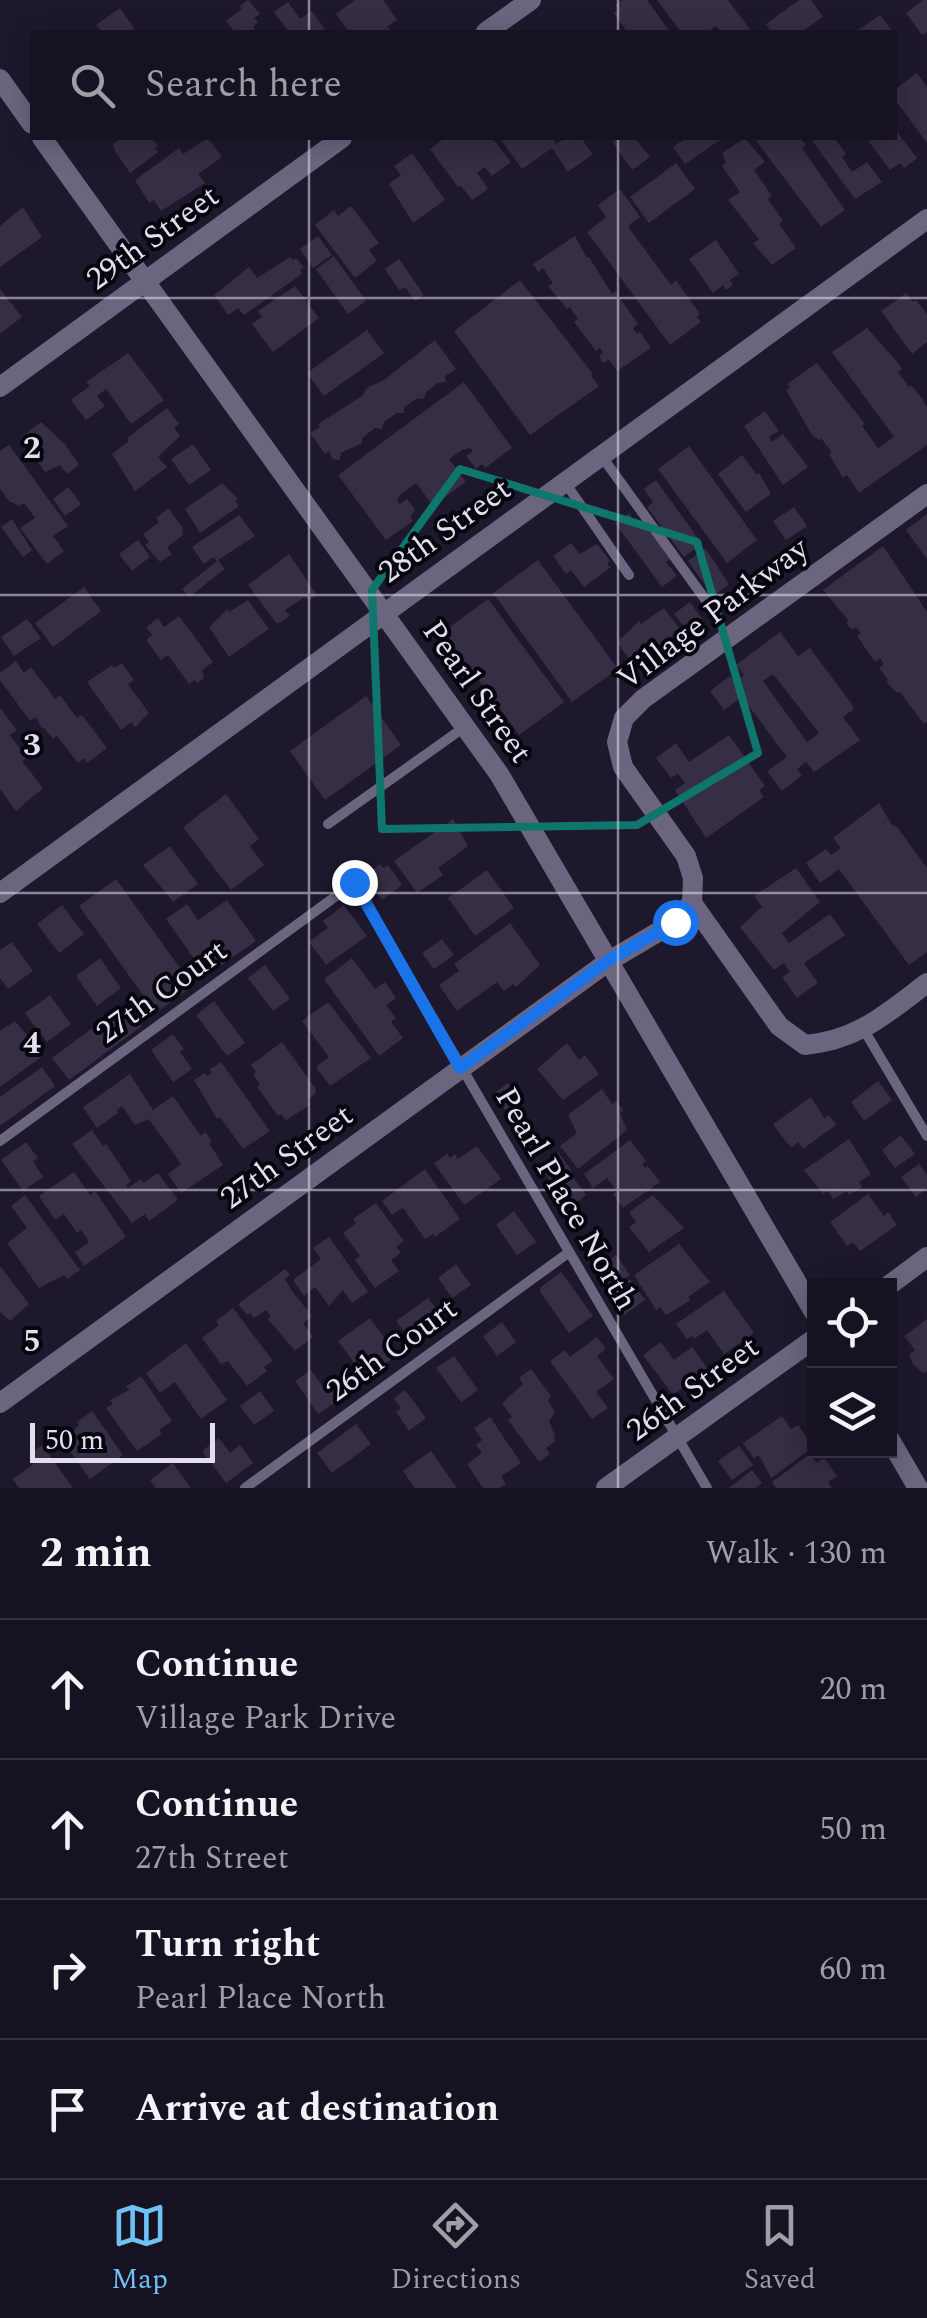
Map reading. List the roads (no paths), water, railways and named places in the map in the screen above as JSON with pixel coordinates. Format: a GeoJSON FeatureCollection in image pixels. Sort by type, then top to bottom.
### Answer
{"type":"FeatureCollection","features":[{"type":"Feature","properties":{"kind":"street"},"geometry":{"type":"LineString","coordinates":[[489,30],[531,0]]}},
{"type":"Feature","properties":{"kind":"street"},"geometry":{"type":"LineString","coordinates":[[0,79],[30,121]]}},
{"type":"Feature","properties":{"kind":"street","name":"Pearl Street"},"geometry":{"type":"LineString","coordinates":[[43,140],[500,774],[807,1300]]}},
{"type":"Feature","properties":{"kind":"street","name":"29th Street"},"geometry":{"type":"LineString","coordinates":[[0,386],[339,140]]}},
{"type":"Feature","properties":{"kind":"street","name":"28th Street"},"geometry":{"type":"LineString","coordinates":[[0,893],[927,219]]}},
{"type":"Feature","properties":{"kind":"street","name":"Village Parkway"},"geometry":{"type":"LineString","coordinates":[[927,494],[643,699],[624,718],[617,742],[624,767],[686,856],[692,878],[692,903],[779,1026],[805,1045],[834,1042],[864,1030],[927,983]]}},
{"type":"Feature","properties":{"kind":"street","name":"27th Street"},"geometry":{"type":"LineString","coordinates":[[0,1403],[609,960],[675,922],[692,903]]}},
{"type":"Feature","properties":{"kind":"street"},"geometry":{"type":"LineString","coordinates":[[897,1279],[927,1257]]}},
{"type":"Feature","properties":{"kind":"street","name":"26th Street"},"geometry":{"type":"LineString","coordinates":[[606,1488],[807,1344]]}},
{"type":"Feature","properties":{"kind":"street"},"geometry":{"type":"LineString","coordinates":[[897,1452],[918,1488]]}},
{"type":"Feature","properties":{"kind":"lane"},"geometry":{"type":"LineString","coordinates":[[600,454],[710,606]]}},
{"type":"Feature","properties":{"kind":"lane"},"geometry":{"type":"LineString","coordinates":[[564,480],[629,575]]}},
{"type":"Feature","properties":{"kind":"lane"},"geometry":{"type":"LineString","coordinates":[[328,824],[466,725]]}},
{"type":"Feature","properties":{"kind":"lane","name":"Pearl Place North"},"geometry":{"type":"LineString","coordinates":[[354,882],[707,1488]]}},
{"type":"Feature","properties":{"kind":"lane","name":"27th Court"},"geometry":{"type":"LineString","coordinates":[[0,1142],[354,882]]}},
{"type":"Feature","properties":{"kind":"lane"},"geometry":{"type":"LineString","coordinates":[[864,1030],[927,1136]]}},
{"type":"Feature","properties":{"kind":"lane","name":"26th Court"},"geometry":{"type":"LineString","coordinates":[[244,1488],[568,1253]]}}]}
